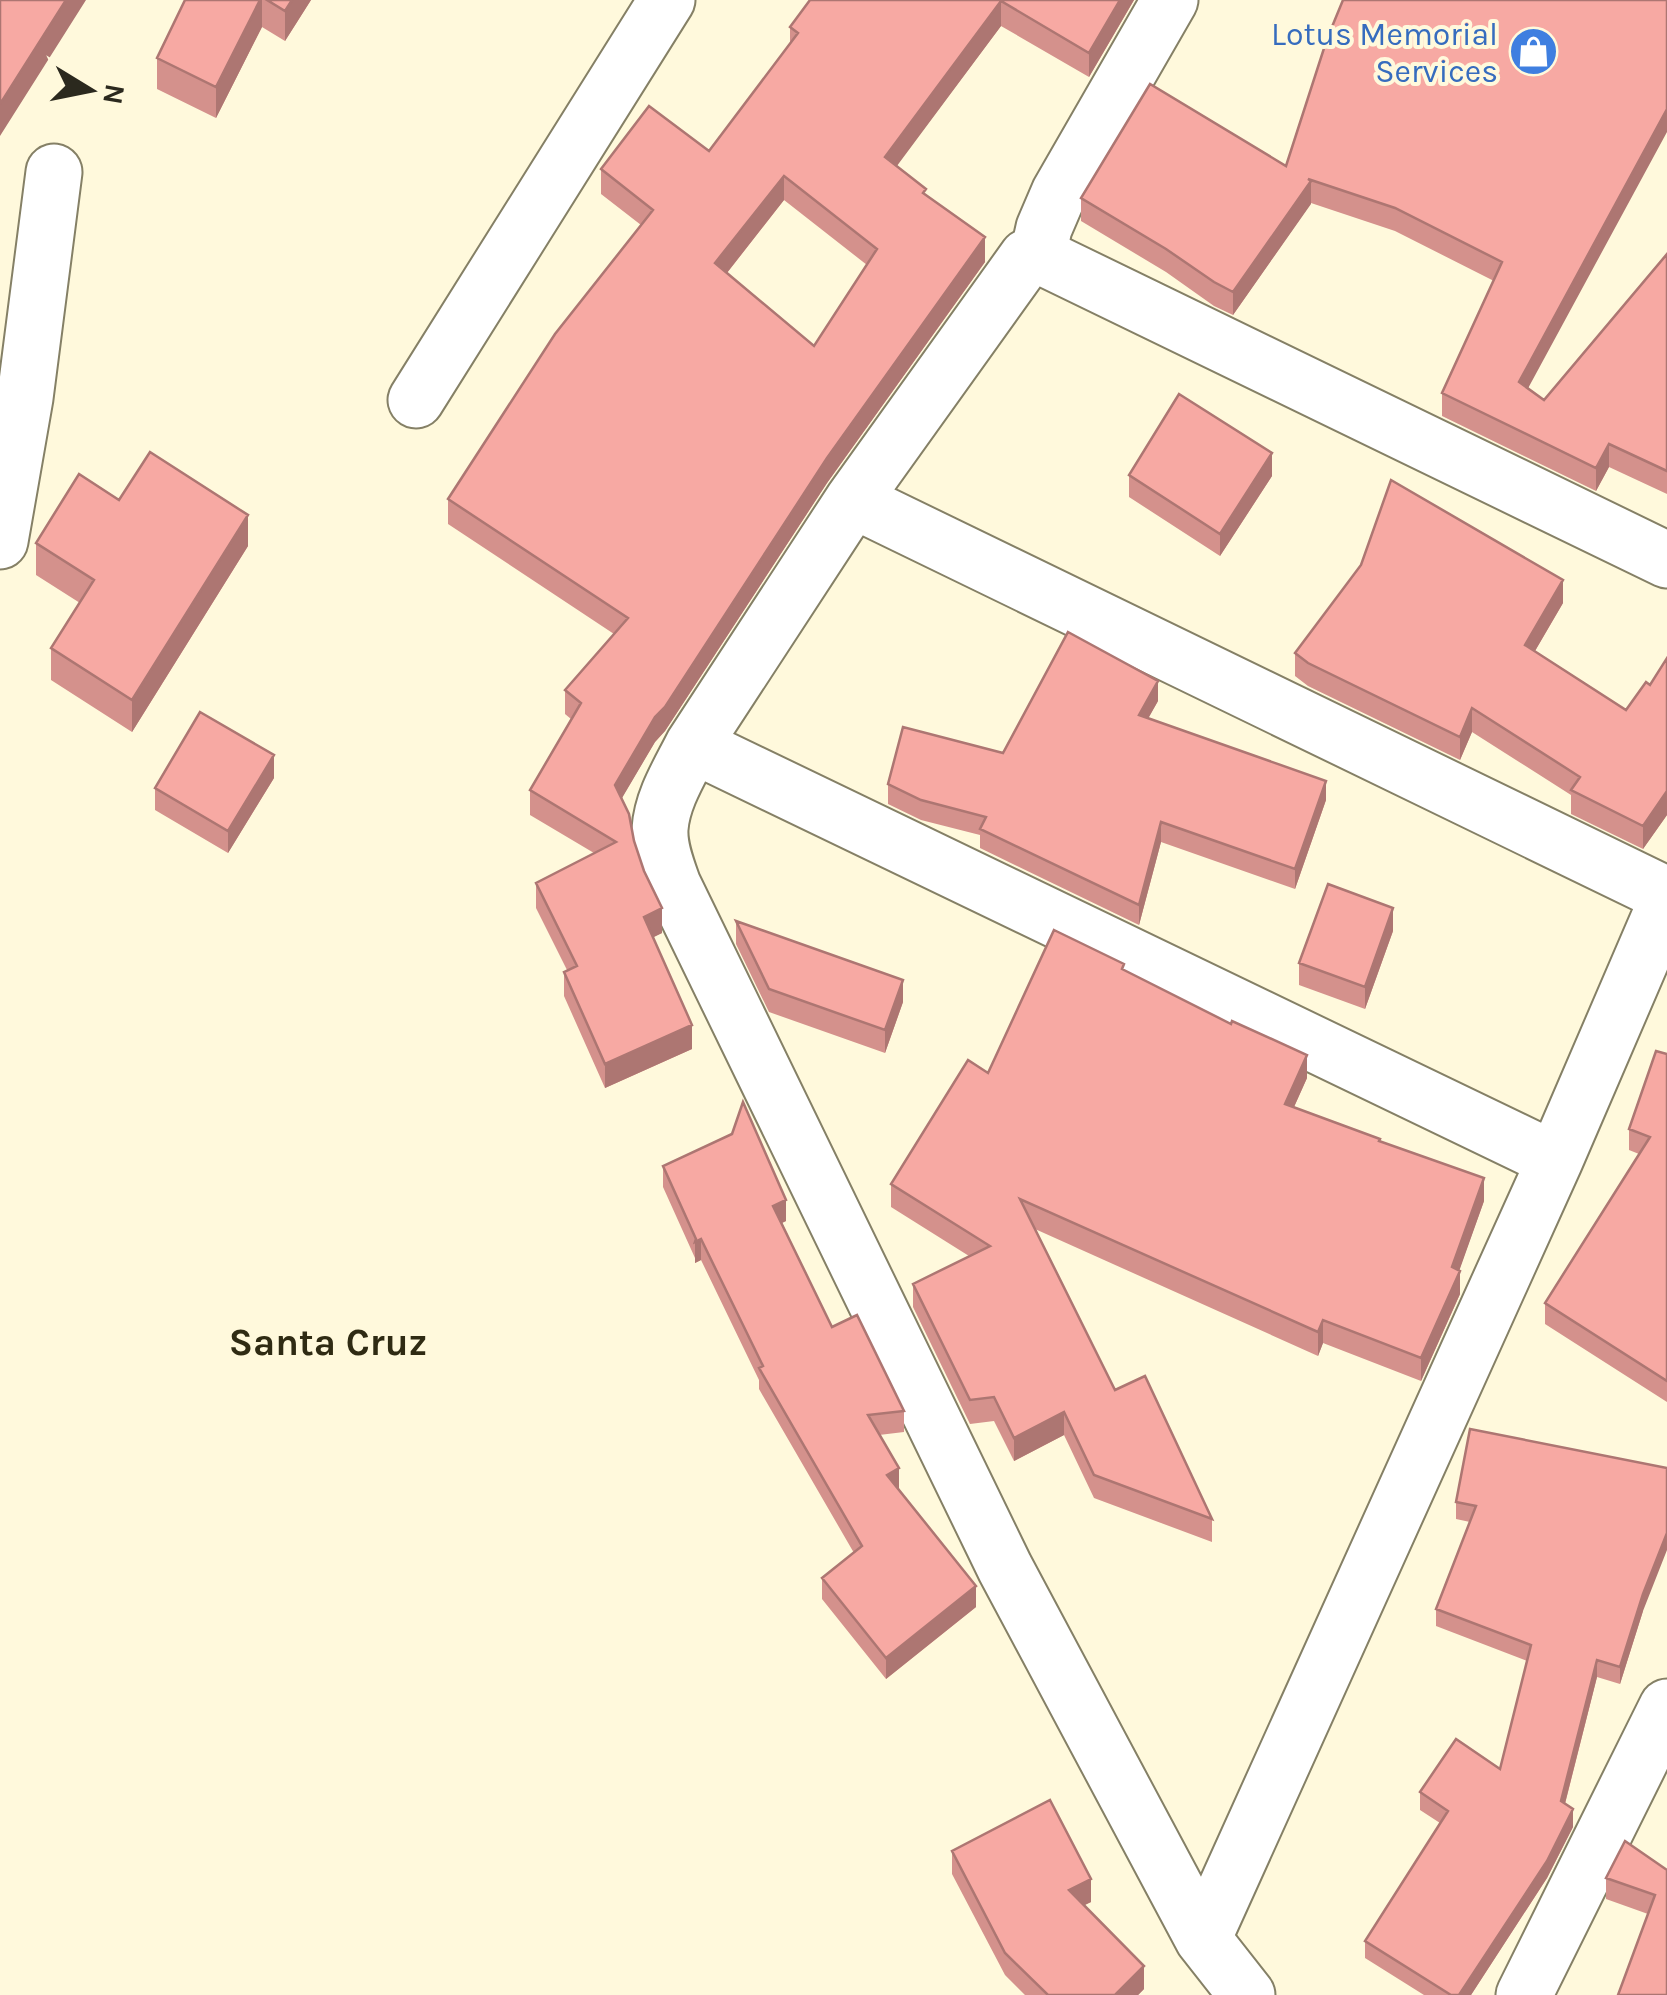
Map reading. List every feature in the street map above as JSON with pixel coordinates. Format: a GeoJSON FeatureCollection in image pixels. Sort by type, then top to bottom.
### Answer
{"type":"FeatureCollection","features":[{"type":"Feature","properties":{"kind":"street"},"geometry":{"type":"LineString","coordinates":[[416,400],[667,0]]}},
{"type":"Feature","properties":{"kind":"street"},"geometry":{"type":"LineString","coordinates":[[1038,254],[1059,193],[1170,0]]}},
{"type":"Feature","properties":{"kind":"street"},"geometry":{"type":"LineString","coordinates":[[0,541],[25,398],[54,172]]}},
{"type":"Feature","properties":{"kind":"street"},"geometry":{"type":"LineString","coordinates":[[1247,1995],[1203,1939],[1005,1568],[673,885],[660,830],[673,783],[693,744],[852,500],[1020,266],[1027,257],[1038,254],[1667,560]]}},
{"type":"Feature","properties":{"kind":"street"},"geometry":{"type":"LineString","coordinates":[[852,500],[1667,897],[1555,1160],[1203,1939]]}},
{"type":"Feature","properties":{"kind":"street"},"geometry":{"type":"LineString","coordinates":[[693,744],[1555,1160]]}},
{"type":"Feature","properties":{"kind":"street"},"geometry":{"type":"LineString","coordinates":[[1524,1995],[1667,1707]]}},
{"type":"Feature","properties":{"kind":"building"},"geometry":{"type":"Polygon","coordinates":[[[0,0],[66,0],[0,104],[0,0]]]}},
{"type":"Feature","properties":{"kind":"building"},"geometry":{"type":"Polygon","coordinates":[[[185,0],[260,0],[216,87],[157,58],[185,0]]]}},
{"type":"Feature","properties":{"kind":"building"},"geometry":{"type":"Polygon","coordinates":[[[267,0],[292,0],[285,11],[267,0]]]}},
{"type":"Feature","properties":{"kind":"building"},"geometry":{"type":"Polygon","coordinates":[[[810,0],[1120,0],[1089,53],[1001,1],[885,157],[926,189],[923,193],[985,237],[827,458],[655,717],[615,785],[629,814],[644,871],[662,908],[644,917],[692,1025],[605,1064],[564,972],[577,966],[536,883],[616,842],[530,790],[581,703],[565,690],[628,618],[448,499],[555,334],[653,210],[601,169],[649,106],[709,151],[798,33],[790,27],[810,0]],[[784,176],[715,263],[814,346],[877,249],[784,176]]]}},
{"type":"Feature","properties":{"kind":"building"},"geometry":{"type":"Polygon","coordinates":[[[1343,0],[1667,0],[1667,109],[1519,382],[1544,400],[1667,254],[1667,471],[1609,444],[1596,468],[1442,393],[1502,262],[1395,208],[1308,179],[1311,181],[1233,292],[1081,198],[1150,84],[1286,166],[1343,0]]]}},
{"type":"Feature","properties":{"kind":"building"},"geometry":{"type":"Polygon","coordinates":[[[1179,394],[1272,453],[1220,534],[1129,475],[1179,394]]]}},
{"type":"Feature","properties":{"kind":"building"},"geometry":{"type":"Polygon","coordinates":[[[150,452],[248,515],[132,700],[51,648],[94,580],[36,543],[79,474],[119,500],[150,452]]]}},
{"type":"Feature","properties":{"kind":"building"},"geometry":{"type":"Polygon","coordinates":[[[1391,480],[1563,580],[1525,645],[1626,710],[1646,682],[1650,685],[1667,658],[1667,791],[1643,826],[1571,790],[1580,777],[1472,708],[1460,737],[1308,663],[1295,653],[1361,565],[1391,480]]]}},
{"type":"Feature","properties":{"kind":"building"},"geometry":{"type":"Polygon","coordinates":[[[1068,632],[1158,681],[1139,715],[1326,781],[1295,869],[1161,822],[1139,905],[980,829],[986,817],[921,800],[888,784],[903,727],[1003,753],[1068,632]]]}},
{"type":"Feature","properties":{"kind":"building"},"geometry":{"type":"Polygon","coordinates":[[[200,712],[274,755],[228,831],[155,788],[200,712]]]}},
{"type":"Feature","properties":{"kind":"building"},"geometry":{"type":"Polygon","coordinates":[[[1328,884],[1393,908],[1365,987],[1299,963],[1328,884]]]}},
{"type":"Feature","properties":{"kind":"building"},"geometry":{"type":"Polygon","coordinates":[[[736,921],[903,980],[885,1030],[769,989],[736,921]]]}},
{"type":"Feature","properties":{"kind":"building"},"geometry":{"type":"Polygon","coordinates":[[[1054,930],[1231,1024],[1232,1021],[1307,1055],[1285,1104],[1484,1178],[1452,1267],[1460,1271],[1421,1358],[1323,1320],[1318,1332],[1020,1199],[1115,1390],[1145,1376],[1212,1519],[1094,1475],[1064,1412],[1014,1438],[994,1397],[970,1400],[913,1284],[990,1246],[891,1184],[968,1060],[988,1073],[1054,930]]]}},
{"type":"Feature","properties":{"kind":"building"},"geometry":{"type":"Polygon","coordinates":[[[1656,1051],[1667,1054],[1667,1381],[1545,1303],[1650,1137],[1629,1129],[1656,1051]]]}},
{"type":"Feature","properties":{"kind":"building"},"geometry":{"type":"Polygon","coordinates":[[[743,1102],[786,1200],[773,1206],[832,1327],[857,1315],[904,1411],[868,1415],[899,1468],[887,1475],[976,1586],[886,1658],[822,1578],[862,1546],[759,1368],[763,1366],[701,1239],[695,1242],[663,1166],[732,1134],[743,1102]]]}},
{"type":"Feature","properties":{"kind":"building"},"geometry":{"type":"Polygon","coordinates":[[[1470,1429],[1667,1468],[1667,1533],[1620,1667],[1597,1660],[1561,1801],[1573,1809],[1547,1861],[1459,1995],[1451,1995],[1365,1941],[1448,1811],[1420,1792],[1456,1739],[1500,1769],[1531,1645],[1436,1609],[1476,1506],[1456,1502],[1470,1429]]]}},
{"type":"Feature","properties":{"kind":"building"},"geometry":{"type":"Polygon","coordinates":[[[1050,1800],[1091,1879],[1069,1890],[1144,1966],[1115,1995],[1048,1995],[1005,1953],[952,1851],[1050,1800]]]}},
{"type":"Feature","properties":{"kind":"building"},"geometry":{"type":"Polygon","coordinates":[[[1625,1841],[1667,1870],[1667,1995],[1618,1995],[1655,1895],[1606,1878],[1625,1841]]]}},
{"type":"Feature","properties":{"kind":"place","name":"Lotus Memorial Services"},"geometry":{"type":"Point","coordinates":[1533,52]}},
{"type":"Feature","properties":{"kind":"district","name":"Santa Cruz"},"geometry":{"type":"Point","coordinates":[328,1342]}}]}
